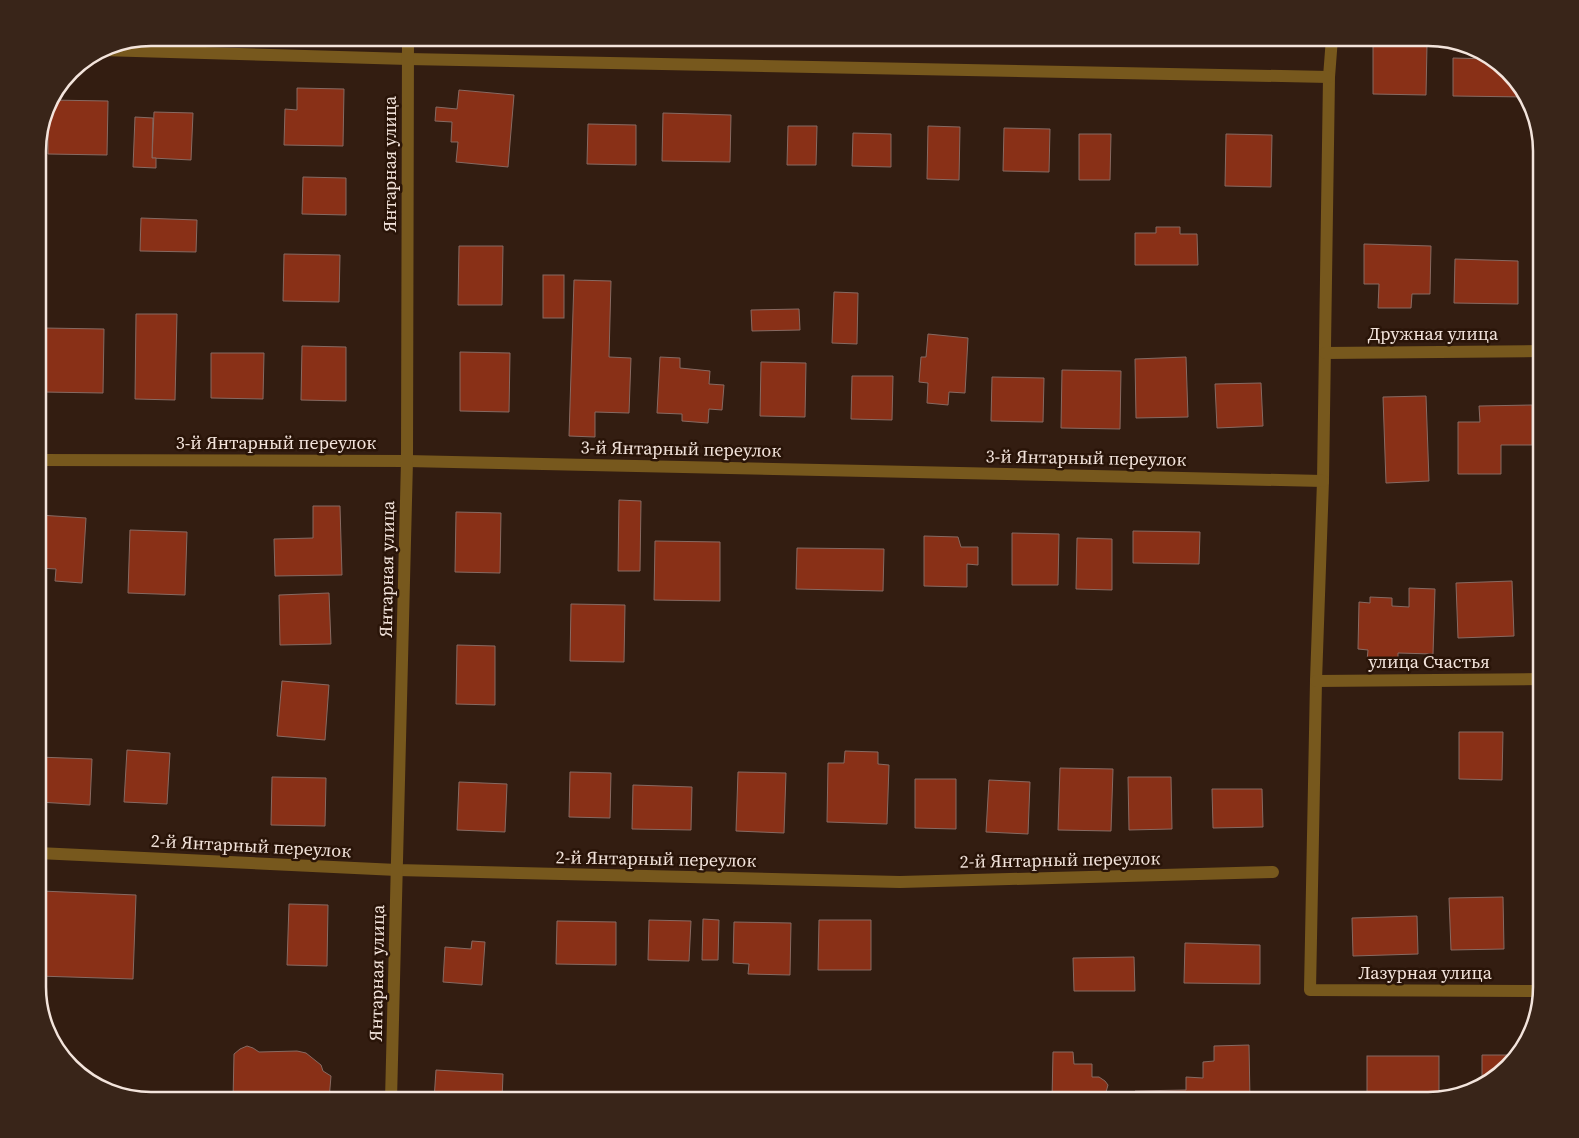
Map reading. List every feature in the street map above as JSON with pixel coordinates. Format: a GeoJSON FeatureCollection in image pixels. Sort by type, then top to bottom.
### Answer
{"type":"FeatureCollection","features":[{"type":"Feature","properties":{"kind":"street","name":"Янтарная улица"},"geometry":{"type":"LineString","coordinates":[[391,1092],[408,461],[408,46]]}},
{"type":"Feature","properties":{"kind":"street"},"geometry":{"type":"LineString","coordinates":[[1316,681],[1323,481],[1329,77],[1331,46]]}},
{"type":"Feature","properties":{"kind":"street"},"geometry":{"type":"LineString","coordinates":[[122,51],[408,59],[1329,77]]}},
{"type":"Feature","properties":{"kind":"street","name":"Дружная улица"},"geometry":{"type":"LineString","coordinates":[[1325,353],[1533,351]]}},
{"type":"Feature","properties":{"kind":"street","name":"3-й Янтарный переулок"},"geometry":{"type":"LineString","coordinates":[[46,460],[408,461],[1323,481]]}},
{"type":"Feature","properties":{"kind":"street","name":"улица Счастья"},"geometry":{"type":"LineString","coordinates":[[1316,681],[1533,679]]}},
{"type":"Feature","properties":{"kind":"street","name":"Лазурная улица"},"geometry":{"type":"LineString","coordinates":[[1316,681],[1310,990],[1533,991]]}},
{"type":"Feature","properties":{"kind":"street","name":"2-й Янтарный переулок"},"geometry":{"type":"LineString","coordinates":[[46,854],[397,870],[900,882],[1273,872]]}},
{"type":"Feature","properties":{"kind":"building"},"geometry":{"type":"Polygon","coordinates":[[[1373,46],[1427,46],[1426,95],[1373,94],[1373,46]]]}},
{"type":"Feature","properties":{"kind":"building"},"geometry":{"type":"Polygon","coordinates":[[[1453,58],[1480,60],[1502,77],[1517,97],[1453,96],[1453,58]]]}},
{"type":"Feature","properties":{"kind":"building"},"geometry":{"type":"Polygon","coordinates":[[[297,88],[344,89],[343,146],[284,145],[285,109],[297,110],[297,88]]]}},
{"type":"Feature","properties":{"kind":"building"},"geometry":{"type":"Polygon","coordinates":[[[459,90],[514,95],[508,167],[456,162],[458,142],[451,142],[452,122],[435,121],[436,107],[457,109],[459,90]]]}},
{"type":"Feature","properties":{"kind":"building"},"geometry":{"type":"Polygon","coordinates":[[[60,100],[108,101],[107,155],[48,154],[48,133],[54,111],[60,100]]]}},
{"type":"Feature","properties":{"kind":"building"},"geometry":{"type":"Polygon","coordinates":[[[154,112],[193,113],[191,160],[152,158],[154,112]]]}},
{"type":"Feature","properties":{"kind":"building"},"geometry":{"type":"Polygon","coordinates":[[[663,113],[731,115],[730,162],[662,161],[663,113]]]}},
{"type":"Feature","properties":{"kind":"building"},"geometry":{"type":"Polygon","coordinates":[[[135,117],[153,118],[152,158],[156,158],[156,168],[133,167],[135,117]]]}},
{"type":"Feature","properties":{"kind":"building"},"geometry":{"type":"Polygon","coordinates":[[[588,124],[636,125],[636,165],[587,164],[588,124]]]}},
{"type":"Feature","properties":{"kind":"building"},"geometry":{"type":"Polygon","coordinates":[[[788,126],[817,126],[816,165],[787,165],[788,126]]]}},
{"type":"Feature","properties":{"kind":"building"},"geometry":{"type":"Polygon","coordinates":[[[928,126],[960,127],[959,180],[927,179],[928,126]]]}},
{"type":"Feature","properties":{"kind":"building"},"geometry":{"type":"Polygon","coordinates":[[[1004,128],[1050,129],[1049,172],[1003,171],[1004,128]]]}},
{"type":"Feature","properties":{"kind":"building"},"geometry":{"type":"Polygon","coordinates":[[[853,133],[891,134],[891,167],[852,166],[853,133]]]}},
{"type":"Feature","properties":{"kind":"building"},"geometry":{"type":"Polygon","coordinates":[[[1079,134],[1111,134],[1110,180],[1079,180],[1079,134]]]}},
{"type":"Feature","properties":{"kind":"building"},"geometry":{"type":"Polygon","coordinates":[[[1226,134],[1272,135],[1271,187],[1225,186],[1226,134]]]}},
{"type":"Feature","properties":{"kind":"building"},"geometry":{"type":"Polygon","coordinates":[[[303,177],[346,178],[346,215],[302,214],[303,177]]]}},
{"type":"Feature","properties":{"kind":"building"},"geometry":{"type":"Polygon","coordinates":[[[141,218],[197,220],[196,252],[140,251],[141,218]]]}},
{"type":"Feature","properties":{"kind":"building"},"geometry":{"type":"Polygon","coordinates":[[[1156,227],[1180,227],[1180,234],[1197,234],[1198,265],[1135,265],[1135,233],[1156,233],[1156,227]]]}},
{"type":"Feature","properties":{"kind":"building"},"geometry":{"type":"Polygon","coordinates":[[[1364,244],[1431,246],[1430,294],[1412,294],[1411,308],[1378,308],[1379,284],[1364,284],[1364,244]]]}},
{"type":"Feature","properties":{"kind":"building"},"geometry":{"type":"Polygon","coordinates":[[[459,246],[503,246],[502,305],[458,305],[459,246]]]}},
{"type":"Feature","properties":{"kind":"building"},"geometry":{"type":"Polygon","coordinates":[[[284,254],[340,255],[339,302],[283,301],[284,254]]]}},
{"type":"Feature","properties":{"kind":"building"},"geometry":{"type":"Polygon","coordinates":[[[1455,259],[1518,261],[1518,304],[1454,303],[1455,259]]]}},
{"type":"Feature","properties":{"kind":"building"},"geometry":{"type":"Polygon","coordinates":[[[543,275],[564,275],[564,318],[543,318],[543,275]]]}},
{"type":"Feature","properties":{"kind":"building"},"geometry":{"type":"Polygon","coordinates":[[[574,280],[611,281],[609,357],[631,358],[629,413],[595,412],[595,437],[569,436],[574,280]]]}},
{"type":"Feature","properties":{"kind":"building"},"geometry":{"type":"Polygon","coordinates":[[[834,292],[858,293],[857,344],[832,343],[834,292]]]}},
{"type":"Feature","properties":{"kind":"building"},"geometry":{"type":"Polygon","coordinates":[[[799,309],[800,330],[752,331],[751,310],[799,309]]]}},
{"type":"Feature","properties":{"kind":"building"},"geometry":{"type":"Polygon","coordinates":[[[136,314],[177,314],[175,400],[135,399],[136,314]]]}},
{"type":"Feature","properties":{"kind":"building"},"geometry":{"type":"Polygon","coordinates":[[[46,328],[104,329],[103,393],[46,392],[46,328]]]}},
{"type":"Feature","properties":{"kind":"building"},"geometry":{"type":"Polygon","coordinates":[[[928,334],[968,338],[965,393],[949,392],[948,405],[927,403],[928,383],[919,382],[921,357],[926,357],[928,334]]]}},
{"type":"Feature","properties":{"kind":"building"},"geometry":{"type":"Polygon","coordinates":[[[302,346],[346,347],[346,401],[301,400],[302,346]]]}},
{"type":"Feature","properties":{"kind":"building"},"geometry":{"type":"Polygon","coordinates":[[[460,352],[510,353],[509,412],[460,411],[460,352]]]}},
{"type":"Feature","properties":{"kind":"building"},"geometry":{"type":"Polygon","coordinates":[[[211,353],[264,353],[263,399],[211,398],[211,353]]]}},
{"type":"Feature","properties":{"kind":"building"},"geometry":{"type":"Polygon","coordinates":[[[660,357],[680,358],[680,368],[710,371],[709,384],[724,385],[722,410],[709,409],[708,423],[682,421],[682,414],[657,413],[660,357]]]}},
{"type":"Feature","properties":{"kind":"building"},"geometry":{"type":"Polygon","coordinates":[[[1186,357],[1188,417],[1136,418],[1135,359],[1186,357]]]}},
{"type":"Feature","properties":{"kind":"building"},"geometry":{"type":"Polygon","coordinates":[[[761,362],[806,363],[805,417],[760,416],[761,362]]]}},
{"type":"Feature","properties":{"kind":"building"},"geometry":{"type":"Polygon","coordinates":[[[1062,370],[1121,371],[1120,429],[1061,428],[1062,370]]]}},
{"type":"Feature","properties":{"kind":"building"},"geometry":{"type":"Polygon","coordinates":[[[852,376],[893,376],[892,420],[851,419],[852,376]]]}},
{"type":"Feature","properties":{"kind":"building"},"geometry":{"type":"Polygon","coordinates":[[[992,377],[1044,378],[1043,422],[991,421],[992,377]]]}},
{"type":"Feature","properties":{"kind":"building"},"geometry":{"type":"Polygon","coordinates":[[[1261,383],[1263,426],[1217,428],[1215,384],[1261,383]]]}},
{"type":"Feature","properties":{"kind":"building"},"geometry":{"type":"Polygon","coordinates":[[[1426,396],[1429,481],[1386,483],[1383,397],[1426,396]]]}},
{"type":"Feature","properties":{"kind":"building"},"geometry":{"type":"Polygon","coordinates":[[[1532,405],[1532,445],[1501,445],[1501,474],[1458,474],[1458,422],[1480,422],[1479,406],[1532,405]]]}},
{"type":"Feature","properties":{"kind":"building"},"geometry":{"type":"Polygon","coordinates":[[[619,500],[641,501],[640,571],[618,571],[619,500]]]}},
{"type":"Feature","properties":{"kind":"building"},"geometry":{"type":"Polygon","coordinates":[[[313,506],[340,506],[342,575],[275,576],[274,539],[313,538],[313,506]]]}},
{"type":"Feature","properties":{"kind":"building"},"geometry":{"type":"Polygon","coordinates":[[[456,512],[501,513],[500,573],[455,572],[456,512]]]}},
{"type":"Feature","properties":{"kind":"building"},"geometry":{"type":"Polygon","coordinates":[[[46,515],[86,518],[82,583],[55,581],[56,569],[46,568],[46,515]]]}},
{"type":"Feature","properties":{"kind":"building"},"geometry":{"type":"Polygon","coordinates":[[[130,530],[187,532],[185,595],[128,593],[130,530]]]}},
{"type":"Feature","properties":{"kind":"building"},"geometry":{"type":"Polygon","coordinates":[[[1133,531],[1200,532],[1199,564],[1133,563],[1133,531]]]}},
{"type":"Feature","properties":{"kind":"building"},"geometry":{"type":"Polygon","coordinates":[[[1012,533],[1059,534],[1058,585],[1012,585],[1012,533]]]}},
{"type":"Feature","properties":{"kind":"building"},"geometry":{"type":"Polygon","coordinates":[[[924,536],[958,537],[961,547],[978,547],[978,565],[967,564],[967,587],[924,586],[924,536]]]}},
{"type":"Feature","properties":{"kind":"building"},"geometry":{"type":"Polygon","coordinates":[[[1077,538],[1112,539],[1112,590],[1076,589],[1077,538]]]}},
{"type":"Feature","properties":{"kind":"building"},"geometry":{"type":"Polygon","coordinates":[[[655,541],[720,542],[720,601],[654,600],[655,541]]]}},
{"type":"Feature","properties":{"kind":"building"},"geometry":{"type":"Polygon","coordinates":[[[797,548],[884,549],[883,591],[796,589],[797,548]]]}},
{"type":"Feature","properties":{"kind":"building"},"geometry":{"type":"Polygon","coordinates":[[[1512,581],[1514,636],[1458,638],[1456,583],[1512,581]]]}},
{"type":"Feature","properties":{"kind":"building"},"geometry":{"type":"Polygon","coordinates":[[[1409,588],[1435,589],[1433,654],[1398,653],[1398,662],[1367,661],[1368,650],[1358,649],[1359,602],[1370,603],[1370,597],[1392,598],[1392,606],[1409,607],[1409,588]]]}},
{"type":"Feature","properties":{"kind":"building"},"geometry":{"type":"Polygon","coordinates":[[[329,593],[331,644],[280,645],[279,595],[329,593]]]}},
{"type":"Feature","properties":{"kind":"building"},"geometry":{"type":"Polygon","coordinates":[[[571,604],[625,605],[624,662],[570,661],[571,604]]]}},
{"type":"Feature","properties":{"kind":"building"},"geometry":{"type":"Polygon","coordinates":[[[457,645],[495,646],[495,705],[456,704],[457,645]]]}},
{"type":"Feature","properties":{"kind":"building"},"geometry":{"type":"Polygon","coordinates":[[[282,681],[329,685],[325,740],[277,736],[282,681]]]}},
{"type":"Feature","properties":{"kind":"building"},"geometry":{"type":"Polygon","coordinates":[[[1459,732],[1503,732],[1502,780],[1459,779],[1459,732]]]}},
{"type":"Feature","properties":{"kind":"building"},"geometry":{"type":"Polygon","coordinates":[[[127,750],[170,753],[167,804],[124,802],[127,750]]]}},
{"type":"Feature","properties":{"kind":"building"},"geometry":{"type":"Polygon","coordinates":[[[845,751],[878,752],[878,764],[889,765],[887,824],[827,822],[828,763],[844,763],[845,751]]]}},
{"type":"Feature","properties":{"kind":"building"},"geometry":{"type":"Polygon","coordinates":[[[46,757],[92,759],[90,805],[46,802],[46,757]]]}},
{"type":"Feature","properties":{"kind":"building"},"geometry":{"type":"Polygon","coordinates":[[[1060,768],[1113,769],[1111,831],[1058,830],[1060,768]]]}},
{"type":"Feature","properties":{"kind":"building"},"geometry":{"type":"Polygon","coordinates":[[[570,772],[611,773],[610,818],[569,817],[570,772]]]}},
{"type":"Feature","properties":{"kind":"building"},"geometry":{"type":"Polygon","coordinates":[[[738,772],[786,773],[784,833],[736,831],[738,772]]]}},
{"type":"Feature","properties":{"kind":"building"},"geometry":{"type":"Polygon","coordinates":[[[272,777],[326,778],[325,826],[271,825],[272,777]]]}},
{"type":"Feature","properties":{"kind":"building"},"geometry":{"type":"Polygon","coordinates":[[[1128,777],[1171,777],[1172,829],[1129,830],[1128,777]]]}},
{"type":"Feature","properties":{"kind":"building"},"geometry":{"type":"Polygon","coordinates":[[[915,779],[956,779],[956,829],[915,828],[915,779]]]}},
{"type":"Feature","properties":{"kind":"building"},"geometry":{"type":"Polygon","coordinates":[[[989,780],[1030,782],[1028,834],[986,832],[989,780]]]}},
{"type":"Feature","properties":{"kind":"building"},"geometry":{"type":"Polygon","coordinates":[[[459,782],[507,784],[505,832],[457,830],[459,782]]]}},
{"type":"Feature","properties":{"kind":"building"},"geometry":{"type":"Polygon","coordinates":[[[633,785],[692,787],[691,830],[632,829],[633,785]]]}},
{"type":"Feature","properties":{"kind":"building"},"geometry":{"type":"Polygon","coordinates":[[[1212,789],[1262,789],[1263,827],[1213,828],[1212,789]]]}},
{"type":"Feature","properties":{"kind":"building"},"geometry":{"type":"Polygon","coordinates":[[[46,891],[136,895],[133,979],[46,976],[46,891]]]}},
{"type":"Feature","properties":{"kind":"building"},"geometry":{"type":"Polygon","coordinates":[[[1503,897],[1504,949],[1451,950],[1449,898],[1503,897]]]}},
{"type":"Feature","properties":{"kind":"building"},"geometry":{"type":"Polygon","coordinates":[[[289,904],[328,905],[327,966],[287,965],[289,904]]]}},
{"type":"Feature","properties":{"kind":"building"},"geometry":{"type":"Polygon","coordinates":[[[1417,916],[1418,954],[1353,956],[1352,918],[1417,916]]]}},
{"type":"Feature","properties":{"kind":"building"},"geometry":{"type":"Polygon","coordinates":[[[703,919],[719,920],[718,960],[702,960],[703,919]]]}},
{"type":"Feature","properties":{"kind":"building"},"geometry":{"type":"Polygon","coordinates":[[[649,920],[691,921],[689,961],[648,960],[649,920]]]}},
{"type":"Feature","properties":{"kind":"building"},"geometry":{"type":"Polygon","coordinates":[[[819,920],[871,920],[871,970],[818,970],[819,920]]]}},
{"type":"Feature","properties":{"kind":"building"},"geometry":{"type":"Polygon","coordinates":[[[557,921],[616,922],[616,965],[556,964],[557,921]]]}},
{"type":"Feature","properties":{"kind":"building"},"geometry":{"type":"Polygon","coordinates":[[[734,922],[791,923],[790,975],[748,974],[749,964],[733,963],[734,922]]]}},
{"type":"Feature","properties":{"kind":"building"},"geometry":{"type":"Polygon","coordinates":[[[472,941],[485,942],[482,985],[443,982],[445,947],[471,949],[472,941]]]}},
{"type":"Feature","properties":{"kind":"building"},"geometry":{"type":"Polygon","coordinates":[[[1185,943],[1260,945],[1260,984],[1184,983],[1185,943]]]}},
{"type":"Feature","properties":{"kind":"building"},"geometry":{"type":"Polygon","coordinates":[[[1134,957],[1135,991],[1074,991],[1073,958],[1134,957]]]}},
{"type":"Feature","properties":{"kind":"building"},"geometry":{"type":"Polygon","coordinates":[[[1249,1045],[1250,1092],[1135,1092],[1186,1090],[1186,1077],[1203,1078],[1203,1062],[1214,1061],[1214,1046],[1249,1045]]]}},
{"type":"Feature","properties":{"kind":"building"},"geometry":{"type":"Polygon","coordinates":[[[247,1046],[259,1052],[297,1051],[306,1053],[321,1065],[323,1071],[331,1076],[330,1092],[233,1092],[234,1054],[247,1046]]]}},
{"type":"Feature","properties":{"kind":"building"},"geometry":{"type":"Polygon","coordinates":[[[1053,1052],[1073,1052],[1074,1064],[1092,1064],[1092,1077],[1099,1077],[1108,1085],[1106,1092],[1052,1092],[1053,1052]]]}},
{"type":"Feature","properties":{"kind":"building"},"geometry":{"type":"Polygon","coordinates":[[[1482,1055],[1507,1055],[1497,1066],[1482,1076],[1482,1055]]]}},
{"type":"Feature","properties":{"kind":"building"},"geometry":{"type":"Polygon","coordinates":[[[1367,1056],[1439,1056],[1439,1091],[1367,1092],[1367,1056]]]}},
{"type":"Feature","properties":{"kind":"building"},"geometry":{"type":"Polygon","coordinates":[[[436,1070],[503,1074],[502,1092],[435,1092],[436,1070]]]}}]}
